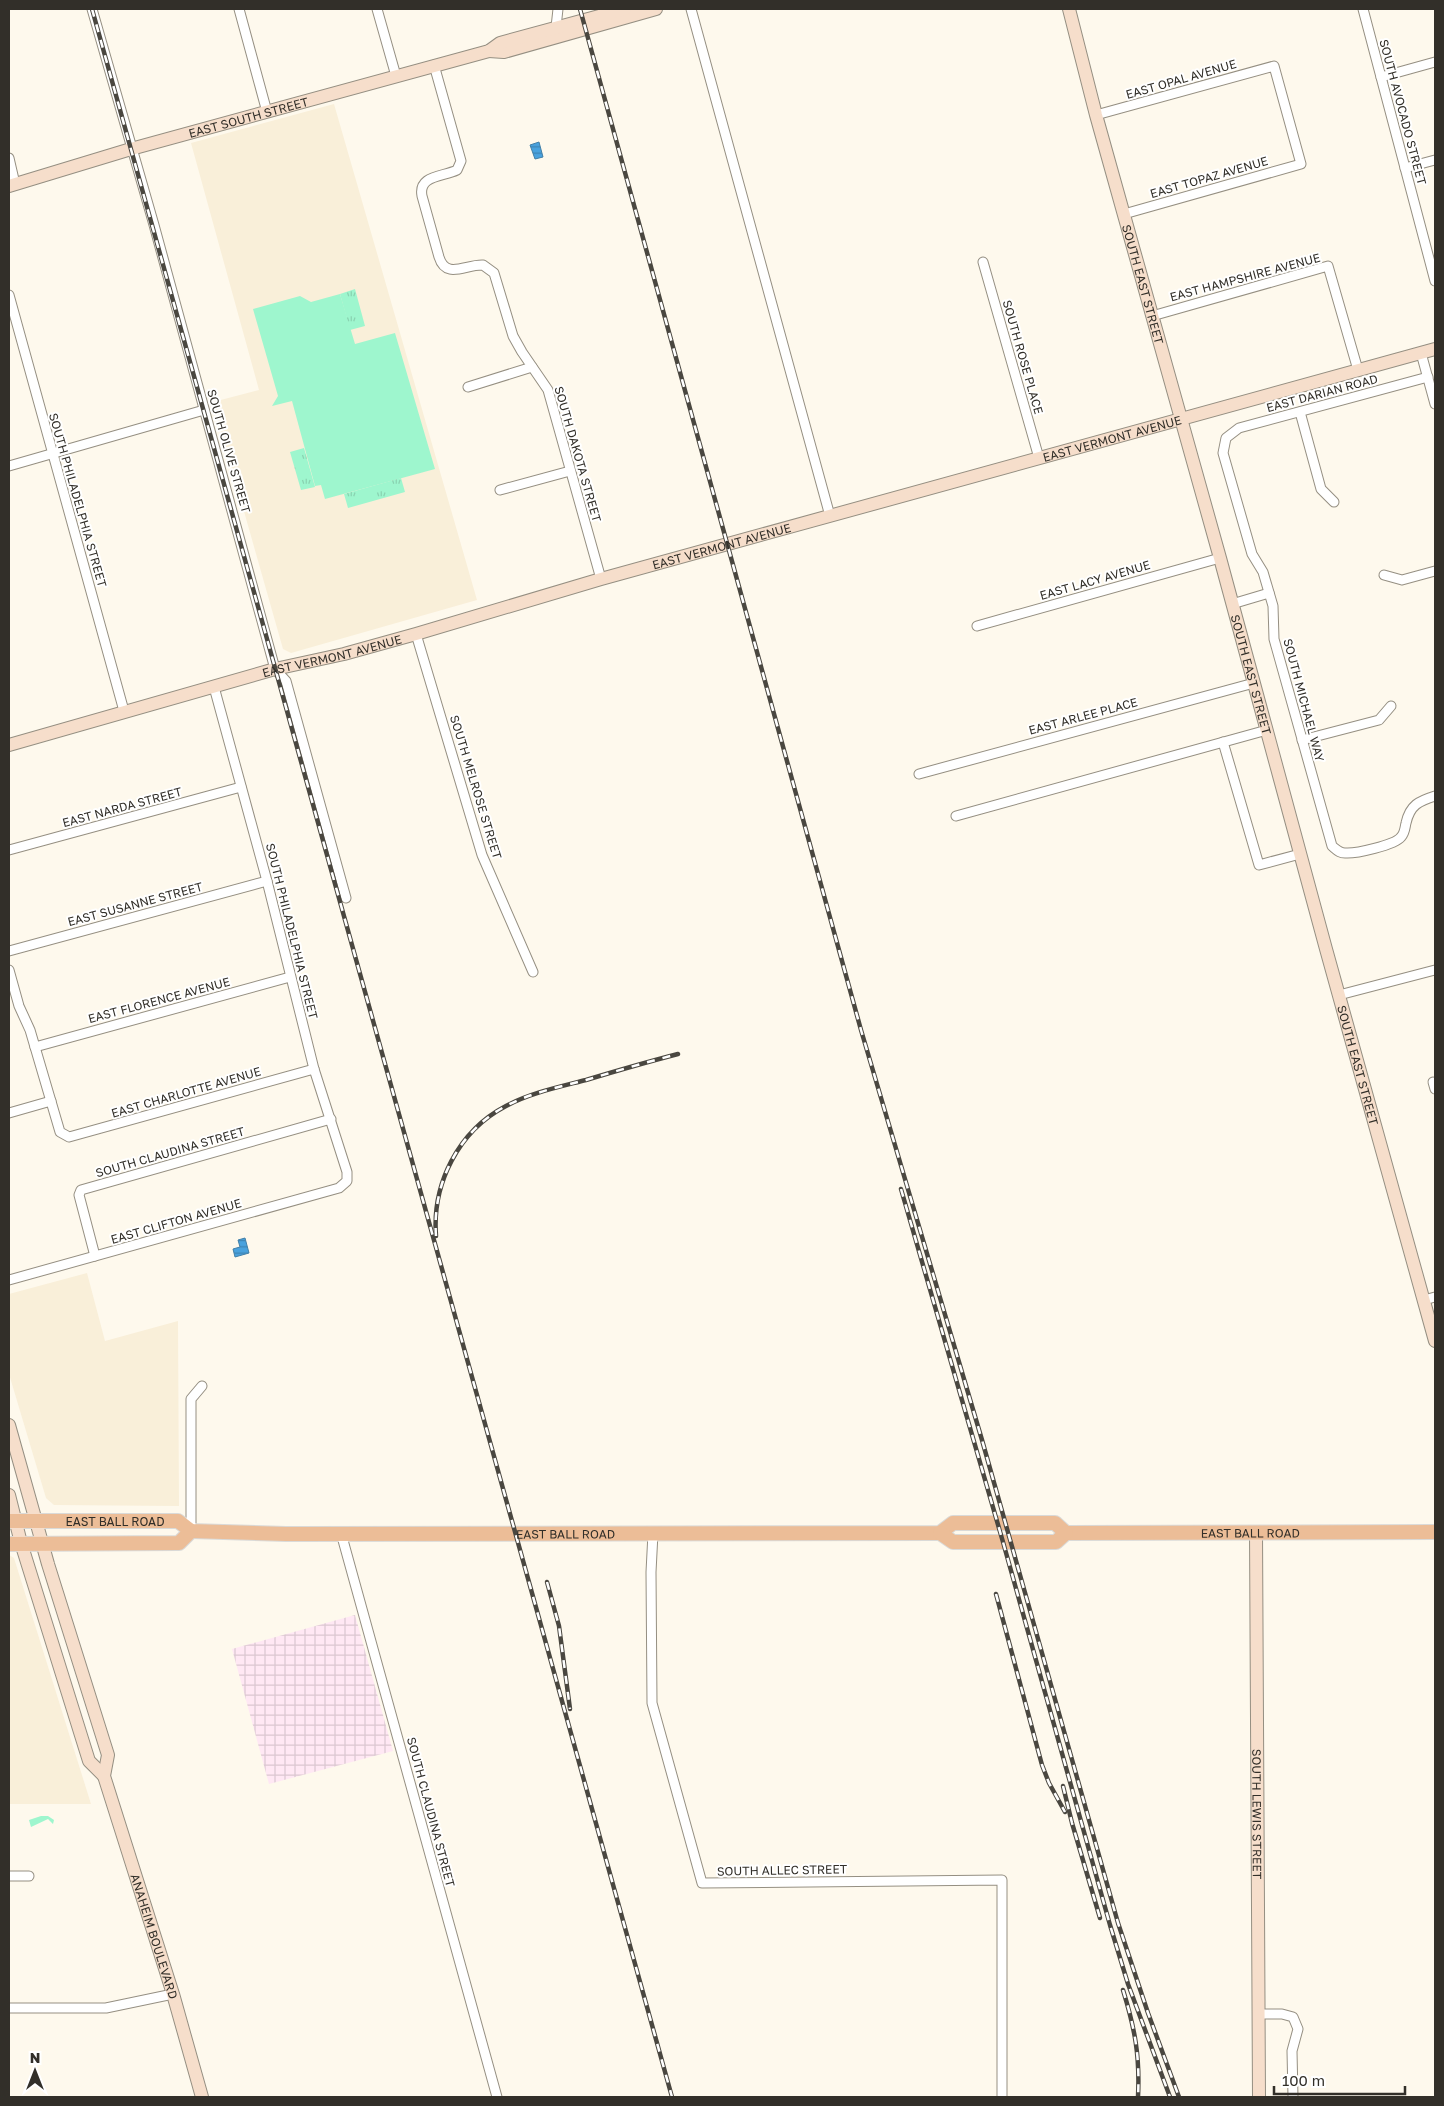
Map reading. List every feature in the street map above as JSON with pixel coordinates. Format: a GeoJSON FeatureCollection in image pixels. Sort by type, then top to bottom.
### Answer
{"type":"FeatureCollection","features":[{"type":"Feature","properties":{"kind":"main road","name":"EAST BALL ROAD"},"geometry":{"type":"LineString","coordinates":[[12,1521],[178,1521],[191,1531],[341,1534],[940,1533],[953,1542],[1056,1542],[1066,1533],[1435,1532]]}},
{"type":"Feature","properties":{"kind":"main road","name":"EAST BALL ROAD"},"geometry":{"type":"LineString","coordinates":[[940,1533],[953,1523],[1055,1523],[1066,1533]]}},
{"type":"Feature","properties":{"kind":"main road","name":"EAST BALL ROAD"},"geometry":{"type":"LineString","coordinates":[[15,1544],[179,1544],[191,1531]]}},
{"type":"Feature","properties":{"kind":"street","name":"SOUTH OLIVE STREET"},"geometry":{"type":"LineString","coordinates":[[92,9],[275,669],[286,681],[346,898]]}},
{"type":"Feature","properties":{"kind":"street"},"geometry":{"type":"LineString","coordinates":[[239,9],[267,112]]}},
{"type":"Feature","properties":{"kind":"street"},"geometry":{"type":"LineString","coordinates":[[377,9],[396,76]]}},
{"type":"Feature","properties":{"kind":"street"},"geometry":{"type":"LineString","coordinates":[[556,27],[558,9]]}},
{"type":"Feature","properties":{"kind":"street","name":"EAST SOUTH STREET"},"geometry":{"type":"LineString","coordinates":[[12,185],[489,50],[500,43],[625,9]]}},
{"type":"Feature","properties":{"kind":"street","name":"EAST SOUTH STREET"},"geometry":{"type":"LineString","coordinates":[[489,50],[504,52],[656,9]]}},
{"type":"Feature","properties":{"kind":"street"},"geometry":{"type":"LineString","coordinates":[[691,9],[830,516]]}},
{"type":"Feature","properties":{"kind":"street","name":"SOUTH EAST STREET"},"geometry":{"type":"LineString","coordinates":[[1069,9],[1096,116],[1220,558],[1339,995],[1430,1298],[1435,1341]]}},
{"type":"Feature","properties":{"kind":"street","name":"SOUTH AVOCADO STREET"},"geometry":{"type":"LineString","coordinates":[[1363,9],[1405,168],[1432,252],[1435,280]]}},
{"type":"Feature","properties":{"kind":"street"},"geometry":{"type":"LineString","coordinates":[[1381,77],[1435,62]]}},
{"type":"Feature","properties":{"kind":"street","name":"SOUTH DAKOTA STREET"},"geometry":{"type":"LineString","coordinates":[[434,65],[461,160],[457,170],[430,178],[421,188],[439,257],[442,265],[448,269],[458,270],[483,265],[494,273],[513,336],[548,390],[601,579]]}},
{"type":"Feature","properties":{"kind":"street","name":"EAST OPAL AVENUE"},"geometry":{"type":"LineString","coordinates":[[1096,116],[1274,66],[1301,164]]}},
{"type":"Feature","properties":{"kind":"street"},"geometry":{"type":"LineString","coordinates":[[9,158],[12,185]]}},
{"type":"Feature","properties":{"kind":"street"},"geometry":{"type":"LineString","coordinates":[[1405,168],[1435,160]]}},
{"type":"Feature","properties":{"kind":"street","name":"EAST TOPAZ AVENUE"},"geometry":{"type":"LineString","coordinates":[[1124,214],[1301,164]]}},
{"type":"Feature","properties":{"kind":"street","name":"SOUTH ROSE PLACE"},"geometry":{"type":"LineString","coordinates":[[983,262],[1039,458]]}},
{"type":"Feature","properties":{"kind":"street","name":"EAST HAMPSHIRE AVENUE"},"geometry":{"type":"LineString","coordinates":[[1152,316],[1328,266],[1358,370]]}},
{"type":"Feature","properties":{"kind":"street","name":"SOUTH PHILADELPHIA STREET"},"geometry":{"type":"LineString","coordinates":[[9,295],[124,711]]}},
{"type":"Feature","properties":{"kind":"street","name":"EAST VERMONT AVENUE"},"geometry":{"type":"LineString","coordinates":[[9,745],[275,669],[344,654],[601,579],[1435,349]]}},
{"type":"Feature","properties":{"kind":"street"},"geometry":{"type":"LineString","coordinates":[[1421,353],[1435,404]]}},
{"type":"Feature","properties":{"kind":"street"},"geometry":{"type":"LineString","coordinates":[[468,387],[532,367]]}},
{"type":"Feature","properties":{"kind":"street","name":"EAST DARIAN ROAD"},"geometry":{"type":"LineString","coordinates":[[1226,438],[1239,428],[1428,377]]}},
{"type":"Feature","properties":{"kind":"street"},"geometry":{"type":"LineString","coordinates":[[9,466],[204,410]]}},
{"type":"Feature","properties":{"kind":"street"},"geometry":{"type":"LineString","coordinates":[[1300,412],[1321,489],[1334,502]]}},
{"type":"Feature","properties":{"kind":"street","name":"SOUTH MICHAEL WAY"},"geometry":{"type":"LineString","coordinates":[[1226,438],[1223,453],[1252,554],[1263,572],[1269,593],[1275,617],[1274,639],[1329,839],[1338,852],[1355,853],[1393,842],[1401,838],[1404,831],[1410,802],[1435,796]]}},
{"type":"Feature","properties":{"kind":"street"},"geometry":{"type":"LineString","coordinates":[[500,490],[570,471]]}},
{"type":"Feature","properties":{"kind":"street","name":"EAST LACY AVENUE"},"geometry":{"type":"LineString","coordinates":[[977,626],[1220,558]]}},
{"type":"Feature","properties":{"kind":"street"},"geometry":{"type":"LineString","coordinates":[[1384,575],[1402,580],[1435,571]]}},
{"type":"Feature","properties":{"kind":"street"},"geometry":{"type":"LineString","coordinates":[[1232,604],[1269,593]]}},
{"type":"Feature","properties":{"kind":"street","name":"SOUTH MELROSE STREET"},"geometry":{"type":"LineString","coordinates":[[416,634],[482,855],[533,972]]}},
{"type":"Feature","properties":{"kind":"street","name":"EAST ARLEE PLACE"},"geometry":{"type":"LineString","coordinates":[[919,774],[1254,683]]}},
{"type":"Feature","properties":{"kind":"street","name":"SOUTH PHILADELPHIA STREET"},"geometry":{"type":"LineString","coordinates":[[214,687],[267,881],[314,1069],[347,1172],[347,1181]]}},
{"type":"Feature","properties":{"kind":"street"},"geometry":{"type":"LineString","coordinates":[[1302,740],[1379,720],[1391,706]]}},
{"type":"Feature","properties":{"kind":"street"},"geometry":{"type":"LineString","coordinates":[[956,816],[1267,730]]}},
{"type":"Feature","properties":{"kind":"street"},"geometry":{"type":"LineString","coordinates":[[1223,742],[1259,865],[1300,854]]}},
{"type":"Feature","properties":{"kind":"street","name":"EAST NARDA STREET"},"geometry":{"type":"LineString","coordinates":[[9,850],[241,787]]}},
{"type":"Feature","properties":{"kind":"street","name":"EAST SUSANNE STREET"},"geometry":{"type":"LineString","coordinates":[[9,951],[267,881]]}},
{"type":"Feature","properties":{"kind":"street"},"geometry":{"type":"LineString","coordinates":[[9,970],[51,1101],[9,1113]]}},
{"type":"Feature","properties":{"kind":"street"},"geometry":{"type":"LineString","coordinates":[[1339,995],[1435,970]]}},
{"type":"Feature","properties":{"kind":"street","name":"EAST FLORENCE AVENUE"},"geometry":{"type":"LineString","coordinates":[[35,1047],[290,977]]}},
{"type":"Feature","properties":{"kind":"street","name":"EAST CHARLOTTE AVENUE"},"geometry":{"type":"LineString","coordinates":[[51,1101],[60,1132],[64,1136],[70,1137],[314,1069]]}},
{"type":"Feature","properties":{"kind":"street","name":"SOUTH CLAUDINA STREET"},"geometry":{"type":"LineString","coordinates":[[95,1256],[79,1195],[84,1189],[331,1119]]}},
{"type":"Feature","properties":{"kind":"street","name":"EAST CLIFTON AVENUE"},"geometry":{"type":"LineString","coordinates":[[9,1280],[339,1188],[347,1181]]}},
{"type":"Feature","properties":{"kind":"street"},"geometry":{"type":"LineString","coordinates":[[191,1531],[192,1399],[202,1386]]}},
{"type":"Feature","properties":{"kind":"street","name":"ANAHEIM BOULEVARD"},"geometry":{"type":"LineString","coordinates":[[9,1425],[42,1543],[108,1755],[104,1776]]}},
{"type":"Feature","properties":{"kind":"street","name":"ANAHEIM BOULEVARD"},"geometry":{"type":"LineString","coordinates":[[9,1496],[15,1544],[89,1761],[104,1776],[173,1994],[202,2097]]}},
{"type":"Feature","properties":{"kind":"street","name":"SOUTH LEWIS STREET"},"geometry":{"type":"LineString","coordinates":[[1256,1532],[1259,2097]]}},
{"type":"Feature","properties":{"kind":"street","name":"SOUTH ALLEC STREET"},"geometry":{"type":"LineString","coordinates":[[653,1533],[651,1572],[652,1703],[702,1883],[1002,1880],[1002,2097]]}},
{"type":"Feature","properties":{"kind":"street","name":"SOUTH CLAUDINA STREET"},"geometry":{"type":"LineString","coordinates":[[341,1534],[497,2097]]}},
{"type":"Feature","properties":{"kind":"street"},"geometry":{"type":"LineString","coordinates":[[9,1876],[29,1876]]}},
{"type":"Feature","properties":{"kind":"street"},"geometry":{"type":"LineString","coordinates":[[9,2008],[106,2008],[173,1994]]}},
{"type":"Feature","properties":{"kind":"street"},"geometry":{"type":"LineString","coordinates":[[1259,2014],[1282,2014],[1293,2017],[1298,2029],[1292,2052],[1293,2097]]}},
{"type":"Feature","properties":{"kind":"shaded area"},"geometry":{"type":"Polygon","coordinates":[[[334,104],[477,600],[291,653],[283,649],[213,402],[259,390],[191,143],[334,104]]]}},
{"type":"Feature","properties":{"kind":"shaded area"},"geometry":{"type":"Polygon","coordinates":[[[87,1273],[105,1341],[178,1321],[179,1506],[54,1505],[46,1498],[9,1374],[9,1294],[87,1273]]]}},
{"type":"Feature","properties":{"kind":"shaded area"},"geometry":{"type":"Polygon","coordinates":[[[9,1555],[14,1558],[91,1804],[9,1804],[9,1555]]]}},
{"type":"Feature","properties":{"kind":"shaded area"},"geometry":{"type":"Polygon","coordinates":[[[355,1615],[393,1751],[269,1784],[232,1649],[355,1615]]]}},
{"type":"Feature","properties":{"kind":"green space"},"geometry":{"type":"Polygon","coordinates":[[[355,289],[365,326],[350,330],[340,294],[355,289]]]}},
{"type":"Feature","properties":{"kind":"green space"},"geometry":{"type":"Polygon","coordinates":[[[340,294],[355,344],[395,333],[435,469],[325,499],[321,485],[315,486],[292,401],[272,406],[278,396],[253,309],[300,296],[311,302],[340,294]]]}},
{"type":"Feature","properties":{"kind":"green space"},"geometry":{"type":"Polygon","coordinates":[[[304,448],[315,487],[301,490],[290,452],[304,448]]]}},
{"type":"Feature","properties":{"kind":"green space"},"geometry":{"type":"Polygon","coordinates":[[[401,478],[405,492],[348,508],[344,494],[401,478]]]}},
{"type":"Feature","properties":{"kind":"green space"},"geometry":{"type":"Polygon","coordinates":[[[48,1816],[54,1820],[53,1824],[48,1819],[31,1827],[29,1820],[48,1816]]]}},
{"type":"Feature","properties":{"kind":"water"},"geometry":{"type":"Polygon","coordinates":[[[539,142],[543,157],[535,159],[530,145],[539,142]]]}},
{"type":"Feature","properties":{"kind":"water"},"geometry":{"type":"Polygon","coordinates":[[[245,1238],[249,1253],[235,1257],[233,1249],[240,1247],[238,1240],[245,1238]]]}},
{"type":"Feature","properties":{"kind":"railway"},"geometry":{"type":"LineString","coordinates":[[92,9],[672,2097]]}},
{"type":"Feature","properties":{"kind":"railway"},"geometry":{"type":"LineString","coordinates":[[580,9],[861,1030],[982,1440],[1118,1923],[1179,2097]]}},
{"type":"Feature","properties":{"kind":"railway"},"geometry":{"type":"LineString","coordinates":[[436,1236],[438,1197],[452,1161],[462,1144],[489,1117],[515,1101],[535,1094],[678,1054]]}},
{"type":"Feature","properties":{"kind":"railway"},"geometry":{"type":"LineString","coordinates":[[901,1189],[1003,1542],[1110,1925],[1128,1984],[1170,2097]]}},
{"type":"Feature","properties":{"kind":"railway"},"geometry":{"type":"LineString","coordinates":[[547,1582],[559,1626],[570,1709]]}},
{"type":"Feature","properties":{"kind":"railway"},"geometry":{"type":"LineString","coordinates":[[996,1594],[1042,1765],[1049,1783],[1065,1812]]}},
{"type":"Feature","properties":{"kind":"railway"},"geometry":{"type":"LineString","coordinates":[[1063,1786],[1100,1918]]}},
{"type":"Feature","properties":{"kind":"railway"},"geometry":{"type":"LineString","coordinates":[[1123,1990],[1136,2043],[1138,2097]]}}]}
